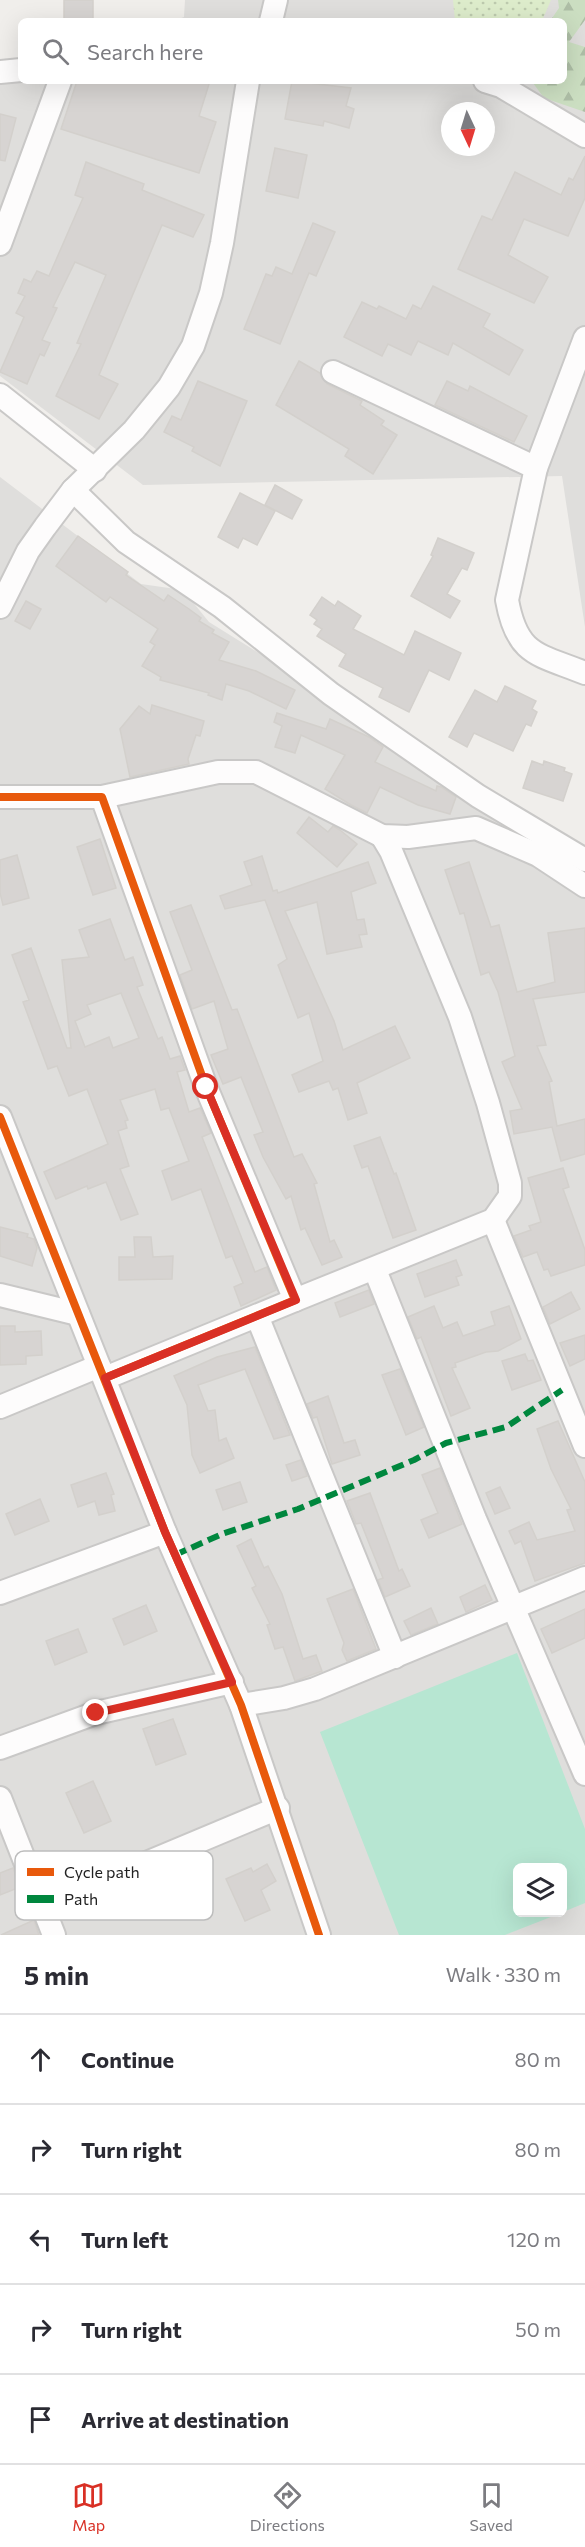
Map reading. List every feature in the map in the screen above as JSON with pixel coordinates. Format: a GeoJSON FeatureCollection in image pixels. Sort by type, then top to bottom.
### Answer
{"type":"FeatureCollection","features":[{"type":"Feature","properties":{"kind":"street"},"geometry":{"type":"LineString","coordinates":[[272,18],[276,0]]}},
{"type":"Feature","properties":{"kind":"street"},"geometry":{"type":"LineString","coordinates":[[0,72],[18,70]]}},
{"type":"Feature","properties":{"kind":"street"},"geometry":{"type":"LineString","coordinates":[[0,244],[59,84]]}},
{"type":"Feature","properties":{"kind":"street"},"geometry":{"type":"LineString","coordinates":[[0,607],[28,551],[73,490],[134,430],[170,387],[193,346],[211,292],[222,243],[248,84]]}},
{"type":"Feature","properties":{"kind":"street"},"geometry":{"type":"LineString","coordinates":[[495,84],[585,136]]}},
{"type":"Feature","properties":{"kind":"street"},"geometry":{"type":"LineString","coordinates":[[585,338],[536,468],[507,600],[510,621],[517,637],[528,650],[585,673]]}},
{"type":"Feature","properties":{"kind":"street"},"geometry":{"type":"LineString","coordinates":[[333,372],[536,468]]}},
{"type":"Feature","properties":{"kind":"street"},"geometry":{"type":"LineString","coordinates":[[0,395],[95,470]]}},
{"type":"Feature","properties":{"kind":"street"},"geometry":{"type":"LineString","coordinates":[[73,490],[126,542],[222,607],[331,694],[478,796],[585,860]]}},
{"type":"Feature","properties":{"kind":"street"},"geometry":{"type":"LineString","coordinates":[[0,797],[102,797],[218,772],[256,772],[382,836],[408,837],[476,828],[538,855],[585,886]]}},
{"type":"Feature","properties":{"kind":"street"},"geometry":{"type":"LineString","coordinates":[[102,797],[206,1087],[296,1300]]}},
{"type":"Feature","properties":{"kind":"street"},"geometry":{"type":"LineString","coordinates":[[0,1407],[256,1316],[375,1270],[493,1221],[510,1196],[510,1183],[489,1103],[455,1006],[391,851],[382,836]]}},
{"type":"Feature","properties":{"kind":"street"},"geometry":{"type":"LineString","coordinates":[[0,1118],[165,1532],[241,1704],[319,1935]]}},
{"type":"Feature","properties":{"kind":"street"},"geometry":{"type":"LineString","coordinates":[[493,1221],[585,1446]]}},
{"type":"Feature","properties":{"kind":"street"},"geometry":{"type":"LineString","coordinates":[[375,1270],[513,1606],[585,1774]]}},
{"type":"Feature","properties":{"kind":"street"},"geometry":{"type":"LineString","coordinates":[[0,1295],[78,1314]]}},
{"type":"Feature","properties":{"kind":"street"},"geometry":{"type":"LineString","coordinates":[[256,1316],[395,1657]]}},
{"type":"Feature","properties":{"kind":"street"},"geometry":{"type":"LineString","coordinates":[[0,1593],[165,1532]]}},
{"type":"Feature","properties":{"kind":"street"},"geometry":{"type":"LineString","coordinates":[[241,1704],[284,1698],[315,1689],[585,1578]]}},
{"type":"Feature","properties":{"kind":"street"},"geometry":{"type":"LineString","coordinates":[[0,1748],[96,1713],[232,1682]]}},
{"type":"Feature","properties":{"kind":"street"},"geometry":{"type":"LineString","coordinates":[[0,1798],[8,1842]]}},
{"type":"Feature","properties":{"kind":"street"},"geometry":{"type":"LineString","coordinates":[[175,1851],[278,1808]]}},
{"type":"Feature","properties":{"kind":"street"},"geometry":{"type":"LineString","coordinates":[[49,1920],[54,1935]]}},
{"type":"Feature","properties":{"kind":"shaded area"},"geometry":{"type":"Polygon","coordinates":[[[185,0],[585,0],[585,627],[562,476],[143,485],[0,376],[0,65],[18,79],[18,84],[567,84],[567,18],[182,18],[184,17],[185,0]]]}},
{"type":"Feature","properties":{"kind":"shaded area"},"geometry":{"type":"Polygon","coordinates":[[[0,477],[141,584],[183,590],[209,622],[499,802],[585,875],[585,1935],[0,1935],[0,477]]]}},
{"type":"Feature","properties":{"kind":"green space"},"geometry":{"type":"Polygon","coordinates":[[[453,0],[551,0],[543,18],[455,18],[453,0]]]}},
{"type":"Feature","properties":{"kind":"green space"},"geometry":{"type":"Polygon","coordinates":[[[558,0],[585,0],[585,20],[569,42],[585,47],[585,112],[544,98],[534,84],[567,84],[567,18],[552,18],[559,8],[558,0]]]}},
{"type":"Feature","properties":{"kind":"green space"},"geometry":{"type":"Polygon","coordinates":[[[517,1653],[585,1829],[585,1903],[567,1910],[567,1863],[513,1863],[513,1917],[551,1917],[505,1935],[399,1935],[320,1732],[517,1653]]]}},
{"type":"Feature","properties":{"kind":"building"},"geometry":{"type":"Polygon","coordinates":[[[64,0],[93,0],[93,18],[64,18],[64,0]]]}},
{"type":"Feature","properties":{"kind":"building"},"geometry":{"type":"Polygon","coordinates":[[[76,84],[209,84],[199,116],[216,122],[199,173],[61,129],[76,84]]]}},
{"type":"Feature","properties":{"kind":"building"},"geometry":{"type":"Polygon","coordinates":[[[291,84],[351,88],[346,106],[354,109],[349,128],[324,121],[323,126],[285,119],[291,84]]]}},
{"type":"Feature","properties":{"kind":"building"},"geometry":{"type":"Polygon","coordinates":[[[0,114],[16,118],[5,161],[0,160],[0,114]]]}},
{"type":"Feature","properties":{"kind":"building"},"geometry":{"type":"Polygon","coordinates":[[[275,148],[307,155],[298,198],[266,191],[275,148]]]}},
{"type":"Feature","properties":{"kind":"building"},"geometry":{"type":"Polygon","coordinates":[[[585,156],[585,198],[568,236],[524,219],[508,255],[548,277],[534,303],[458,269],[482,216],[492,220],[515,172],[561,195],[569,178],[573,180],[585,156]]]}},
{"type":"Feature","properties":{"kind":"building"},"geometry":{"type":"Polygon","coordinates":[[[86,162],[144,184],[142,190],[204,215],[193,237],[162,225],[99,375],[118,384],[99,419],[56,396],[81,344],[77,343],[106,275],[75,262],[53,307],[57,308],[42,340],[50,343],[44,356],[40,354],[27,384],[0,372],[24,317],[16,313],[25,296],[18,293],[24,279],[31,282],[37,271],[49,276],[83,198],[75,195],[86,162]]]}},
{"type":"Feature","properties":{"kind":"building"},"geometry":{"type":"Polygon","coordinates":[[[313,223],[335,232],[316,276],[309,273],[280,344],[244,329],[266,274],[272,276],[276,267],[292,274],[313,223]]]}},
{"type":"Feature","properties":{"kind":"building"},"geometry":{"type":"Polygon","coordinates":[[[433,286],[490,314],[483,327],[523,350],[509,375],[453,343],[448,355],[418,341],[411,355],[388,344],[382,356],[344,337],[362,302],[377,309],[379,306],[406,319],[413,305],[421,309],[433,286]]]}},
{"type":"Feature","properties":{"kind":"building"},"geometry":{"type":"Polygon","coordinates":[[[299,361],[320,373],[327,384],[362,401],[360,405],[384,421],[381,425],[397,435],[373,474],[345,456],[349,449],[276,405],[299,361]]]}},
{"type":"Feature","properties":{"kind":"building"},"geometry":{"type":"Polygon","coordinates":[[[198,381],[247,401],[220,466],[192,451],[194,447],[164,432],[172,416],[181,420],[198,381]]]}},
{"type":"Feature","properties":{"kind":"building"},"geometry":{"type":"Polygon","coordinates":[[[447,381],[468,391],[470,386],[527,416],[514,442],[435,405],[447,381]]]}},
{"type":"Feature","properties":{"kind":"building"},"geometry":{"type":"Polygon","coordinates":[[[275,485],[302,500],[292,519],[265,505],[275,485]]]}},
{"type":"Feature","properties":{"kind":"building"},"geometry":{"type":"Polygon","coordinates":[[[240,493],[275,511],[257,545],[243,538],[238,548],[218,537],[240,493]]]}},
{"type":"Feature","properties":{"kind":"building"},"geometry":{"type":"Polygon","coordinates":[[[78,536],[128,572],[126,575],[164,601],[168,595],[201,618],[199,621],[214,630],[212,633],[229,642],[219,660],[256,671],[295,690],[286,709],[249,691],[226,684],[222,700],[208,695],[209,693],[160,680],[161,677],[142,666],[155,645],[150,642],[158,629],[110,597],[106,602],[56,566],[78,536]]]}},
{"type":"Feature","properties":{"kind":"building"},"geometry":{"type":"Polygon","coordinates":[[[438,538],[474,553],[467,570],[462,568],[447,594],[460,601],[450,618],[411,596],[433,556],[431,555],[438,538]]]}},
{"type":"Feature","properties":{"kind":"building"},"geometry":{"type":"Polygon","coordinates":[[[322,597],[335,606],[338,601],[361,616],[353,629],[404,655],[415,631],[461,653],[449,680],[429,670],[409,712],[379,697],[383,688],[339,666],[346,654],[317,636],[322,629],[314,624],[317,620],[310,615],[322,597]]]}},
{"type":"Feature","properties":{"kind":"building"},"geometry":{"type":"Polygon","coordinates":[[[26,601],[41,609],[30,629],[15,621],[26,601]]]}},
{"type":"Feature","properties":{"kind":"building"},"geometry":{"type":"Polygon","coordinates":[[[505,686],[536,701],[532,709],[537,712],[531,726],[526,724],[513,751],[474,733],[467,747],[449,737],[475,690],[497,702],[505,686]]]}},
{"type":"Feature","properties":{"kind":"building"},"geometry":{"type":"Polygon","coordinates":[[[152,705],[204,721],[200,736],[196,735],[188,759],[189,764],[130,777],[120,729],[139,706],[150,714],[152,705]]]}},
{"type":"Feature","properties":{"kind":"building"},"geometry":{"type":"Polygon","coordinates":[[[277,713],[326,729],[330,719],[369,737],[383,747],[375,762],[436,791],[437,786],[441,787],[456,797],[450,814],[418,805],[380,787],[367,813],[351,805],[325,789],[345,755],[301,735],[295,753],[275,747],[282,726],[274,722],[277,713]]]}},
{"type":"Feature","properties":{"kind":"building"},"geometry":{"type":"Polygon","coordinates":[[[532,761],[543,765],[544,761],[565,768],[564,771],[572,774],[563,801],[523,788],[532,761]]]}},
{"type":"Feature","properties":{"kind":"building"},"geometry":{"type":"Polygon","coordinates":[[[309,817],[328,832],[333,826],[357,844],[337,867],[297,833],[309,817]]]}},
{"type":"Feature","properties":{"kind":"building"},"geometry":{"type":"Polygon","coordinates":[[[100,839],[116,888],[93,895],[77,847],[100,839]]]}},
{"type":"Feature","properties":{"kind":"building"},"geometry":{"type":"Polygon","coordinates":[[[17,855],[29,898],[3,905],[0,893],[0,860],[17,855]]]}},
{"type":"Feature","properties":{"kind":"building"},"geometry":{"type":"Polygon","coordinates":[[[262,856],[273,891],[277,890],[278,893],[368,862],[376,883],[351,892],[357,920],[364,919],[367,934],[359,935],[362,947],[327,954],[317,902],[285,911],[334,1021],[343,1050],[395,1026],[410,1058],[357,1083],[367,1113],[348,1120],[338,1088],[333,1090],[329,1081],[299,1092],[292,1075],[323,1061],[309,1013],[298,1018],[278,965],[287,959],[265,900],[225,909],[220,896],[252,885],[244,862],[262,856]]]}},
{"type":"Feature","properties":{"kind":"building"},"geometry":{"type":"Polygon","coordinates":[[[469,862],[491,927],[499,925],[517,992],[555,982],[548,933],[585,928],[585,992],[533,999],[546,1045],[537,1046],[552,1081],[549,1082],[557,1126],[585,1119],[585,1154],[561,1161],[552,1127],[514,1134],[510,1111],[522,1109],[502,1062],[515,1056],[498,992],[489,972],[481,975],[464,913],[460,914],[445,870],[469,862]]]}},
{"type":"Feature","properties":{"kind":"building"},"geometry":{"type":"Polygon","coordinates":[[[191,905],[232,1010],[237,1009],[294,1157],[302,1154],[317,1183],[314,1184],[330,1242],[334,1240],[342,1257],[322,1265],[305,1228],[301,1230],[291,1196],[286,1199],[263,1157],[254,1135],[263,1132],[241,1077],[223,1084],[211,1055],[228,1049],[214,1001],[192,1009],[180,975],[192,970],[170,912],[191,905]]]}},
{"type":"Feature","properties":{"kind":"building"},"geometry":{"type":"Polygon","coordinates":[[[110,919],[125,960],[133,957],[143,985],[137,987],[158,1039],[162,1037],[170,1059],[180,1056],[185,1070],[177,1072],[189,1112],[200,1108],[211,1133],[202,1137],[255,1272],[267,1267],[276,1290],[241,1306],[234,1287],[243,1283],[232,1256],[226,1258],[201,1189],[172,1200],[162,1171],[189,1161],[169,1108],[161,1110],[155,1089],[120,1100],[128,1120],[125,1121],[127,1128],[118,1131],[129,1166],[120,1169],[138,1214],[121,1220],[106,1182],[88,1189],[87,1186],[56,1199],[44,1172],[108,1144],[87,1089],[69,1096],[57,1066],[48,1069],[23,1002],[29,1000],[12,955],[31,948],[67,1048],[71,1048],[62,960],[89,957],[79,930],[110,919]],[[121,993],[87,1005],[91,1014],[75,1021],[85,1047],[109,1037],[113,1048],[139,1038],[121,993]]]}},
{"type":"Feature","properties":{"kind":"building"},"geometry":{"type":"Polygon","coordinates":[[[380,1137],[394,1174],[396,1173],[416,1230],[393,1238],[368,1166],[362,1168],[354,1146],[380,1137]]]}},
{"type":"Feature","properties":{"kind":"building"},"geometry":{"type":"Polygon","coordinates":[[[563,1168],[569,1187],[563,1189],[585,1250],[585,1265],[551,1276],[548,1269],[544,1270],[537,1252],[523,1257],[514,1236],[531,1230],[529,1226],[541,1222],[528,1178],[563,1168]]]}},
{"type":"Feature","properties":{"kind":"building"},"geometry":{"type":"Polygon","coordinates":[[[0,1227],[28,1234],[27,1237],[34,1239],[37,1248],[32,1266],[0,1256],[0,1227]]]}},
{"type":"Feature","properties":{"kind":"building"},"geometry":{"type":"Polygon","coordinates":[[[134,1237],[151,1237],[153,1257],[173,1256],[172,1279],[119,1280],[119,1257],[135,1257],[134,1237]]]}},
{"type":"Feature","properties":{"kind":"building"},"geometry":{"type":"Polygon","coordinates":[[[456,1260],[462,1275],[456,1277],[459,1285],[425,1297],[417,1274],[456,1260]]]}},
{"type":"Feature","properties":{"kind":"building"},"geometry":{"type":"Polygon","coordinates":[[[369,1290],[374,1304],[340,1317],[335,1303],[369,1290]]]}},
{"type":"Feature","properties":{"kind":"building"},"geometry":{"type":"Polygon","coordinates":[[[571,1292],[580,1309],[550,1324],[543,1307],[571,1292]]]}},
{"type":"Feature","properties":{"kind":"building"},"geometry":{"type":"Polygon","coordinates":[[[434,1306],[443,1328],[457,1322],[463,1336],[495,1325],[491,1312],[509,1306],[521,1339],[498,1351],[486,1352],[455,1363],[456,1367],[452,1368],[470,1408],[451,1416],[421,1337],[417,1339],[408,1317],[434,1306]]]}},
{"type":"Feature","properties":{"kind":"building"},"geometry":{"type":"Polygon","coordinates":[[[0,1326],[15,1326],[15,1332],[41,1331],[42,1355],[26,1356],[26,1364],[0,1365],[0,1326]]]}},
{"type":"Feature","properties":{"kind":"building"},"geometry":{"type":"Polygon","coordinates":[[[585,1335],[585,1359],[570,1366],[560,1343],[585,1335]]]}},
{"type":"Feature","properties":{"kind":"building"},"geometry":{"type":"Polygon","coordinates":[[[255,1347],[290,1435],[274,1439],[245,1369],[198,1385],[208,1411],[215,1410],[219,1441],[226,1438],[234,1458],[200,1473],[192,1455],[187,1405],[174,1376],[217,1357],[255,1347]]]}},
{"type":"Feature","properties":{"kind":"building"},"geometry":{"type":"Polygon","coordinates":[[[525,1354],[528,1361],[533,1360],[541,1380],[512,1390],[502,1361],[525,1354]]]}},
{"type":"Feature","properties":{"kind":"building"},"geometry":{"type":"Polygon","coordinates":[[[400,1369],[424,1427],[406,1435],[382,1375],[400,1369]]]}},
{"type":"Feature","properties":{"kind":"building"},"geometry":{"type":"Polygon","coordinates":[[[328,1396],[344,1443],[355,1440],[360,1455],[332,1464],[317,1417],[313,1418],[307,1404],[328,1396]]]}},
{"type":"Feature","properties":{"kind":"building"},"geometry":{"type":"Polygon","coordinates":[[[558,1421],[585,1482],[585,1563],[535,1581],[521,1541],[515,1544],[509,1531],[529,1522],[537,1540],[575,1531],[567,1510],[571,1509],[551,1469],[537,1429],[558,1421]]]}},
{"type":"Feature","properties":{"kind":"building"},"geometry":{"type":"Polygon","coordinates":[[[301,1460],[307,1476],[292,1481],[286,1465],[301,1460]]]}},
{"type":"Feature","properties":{"kind":"building"},"geometry":{"type":"Polygon","coordinates":[[[440,1468],[462,1524],[429,1538],[421,1520],[438,1513],[422,1475],[440,1468]]]}},
{"type":"Feature","properties":{"kind":"building"},"geometry":{"type":"Polygon","coordinates":[[[106,1473],[114,1494],[111,1495],[115,1511],[99,1515],[95,1501],[78,1507],[71,1485],[106,1473]]]}},
{"type":"Feature","properties":{"kind":"building"},"geometry":{"type":"Polygon","coordinates":[[[240,1482],[247,1502],[223,1510],[216,1490],[240,1482]]]}},
{"type":"Feature","properties":{"kind":"building"},"geometry":{"type":"Polygon","coordinates":[[[500,1487],[510,1508],[495,1514],[486,1493],[500,1487]]]}},
{"type":"Feature","properties":{"kind":"building"},"geometry":{"type":"Polygon","coordinates":[[[370,1493],[399,1571],[402,1569],[410,1586],[385,1597],[378,1580],[383,1578],[361,1523],[356,1524],[347,1501],[370,1493]]]}},
{"type":"Feature","properties":{"kind":"building"},"geometry":{"type":"Polygon","coordinates":[[[40,1499],[49,1521],[15,1535],[6,1514],[40,1499]]]}},
{"type":"Feature","properties":{"kind":"building"},"geometry":{"type":"Polygon","coordinates":[[[251,1539],[264,1568],[268,1566],[282,1594],[303,1659],[316,1655],[322,1671],[295,1681],[283,1647],[275,1649],[267,1625],[270,1624],[252,1588],[256,1586],[237,1546],[251,1539]]]}},
{"type":"Feature","properties":{"kind":"building"},"geometry":{"type":"Polygon","coordinates":[[[485,1585],[492,1600],[466,1612],[460,1597],[485,1585]]]}},
{"type":"Feature","properties":{"kind":"building"},"geometry":{"type":"Polygon","coordinates":[[[353,1589],[376,1649],[347,1661],[342,1650],[344,1643],[327,1599],[353,1589]]]}},
{"type":"Feature","properties":{"kind":"building"},"geometry":{"type":"Polygon","coordinates":[[[146,1605],[157,1631],[124,1645],[113,1619],[146,1605]]]}},
{"type":"Feature","properties":{"kind":"building"},"geometry":{"type":"Polygon","coordinates":[[[431,1608],[438,1624],[411,1635],[404,1621],[431,1608]]]}},
{"type":"Feature","properties":{"kind":"building"},"geometry":{"type":"Polygon","coordinates":[[[585,1609],[585,1638],[552,1653],[541,1629],[585,1609]]]}},
{"type":"Feature","properties":{"kind":"building"},"geometry":{"type":"Polygon","coordinates":[[[78,1629],[87,1652],[55,1665],[46,1641],[78,1629]]]}},
{"type":"Feature","properties":{"kind":"building"},"geometry":{"type":"Polygon","coordinates":[[[173,1719],[186,1754],[156,1765],[143,1729],[173,1719]]]}},
{"type":"Feature","properties":{"kind":"building"},"geometry":{"type":"Polygon","coordinates":[[[93,1781],[111,1821],[84,1833],[66,1793],[93,1781]]]}},
{"type":"Feature","properties":{"kind":"building"},"geometry":{"type":"Polygon","coordinates":[[[267,1864],[276,1881],[261,1890],[270,1910],[245,1921],[226,1879],[251,1868],[253,1872],[267,1864]]]}},
{"type":"Feature","properties":{"kind":"building"},"geometry":{"type":"Polygon","coordinates":[[[13,1868],[15,1889],[0,1895],[0,1873],[13,1868]]]}},
{"type":"Feature","properties":{"kind":"building"},"geometry":{"type":"Polygon","coordinates":[[[34,1920],[39,1935],[1,1935],[34,1920]]]}},
{"type":"Feature","properties":{"kind":"marked path"},"geometry":{"type":"LineString","coordinates":[[175,1555],[222,1534],[298,1509],[414,1460],[446,1443],[506,1427],[562,1390]]}},
{"type":"Feature","properties":{"kind":"cycle path"},"geometry":{"type":"LineString","coordinates":[[0,797],[102,797],[206,1087],[295,1300],[105,1378]]}},
{"type":"Feature","properties":{"kind":"cycle path"},"geometry":{"type":"LineString","coordinates":[[0,1117],[165,1532],[241,1705],[319,1935]]}},
{"type":"Feature","properties":{"kind":"route"},"geometry":{"type":"LineString","coordinates":[[96,1713],[232,1682],[165,1532],[105,1378],[296,1300],[206,1087]]}}]}
